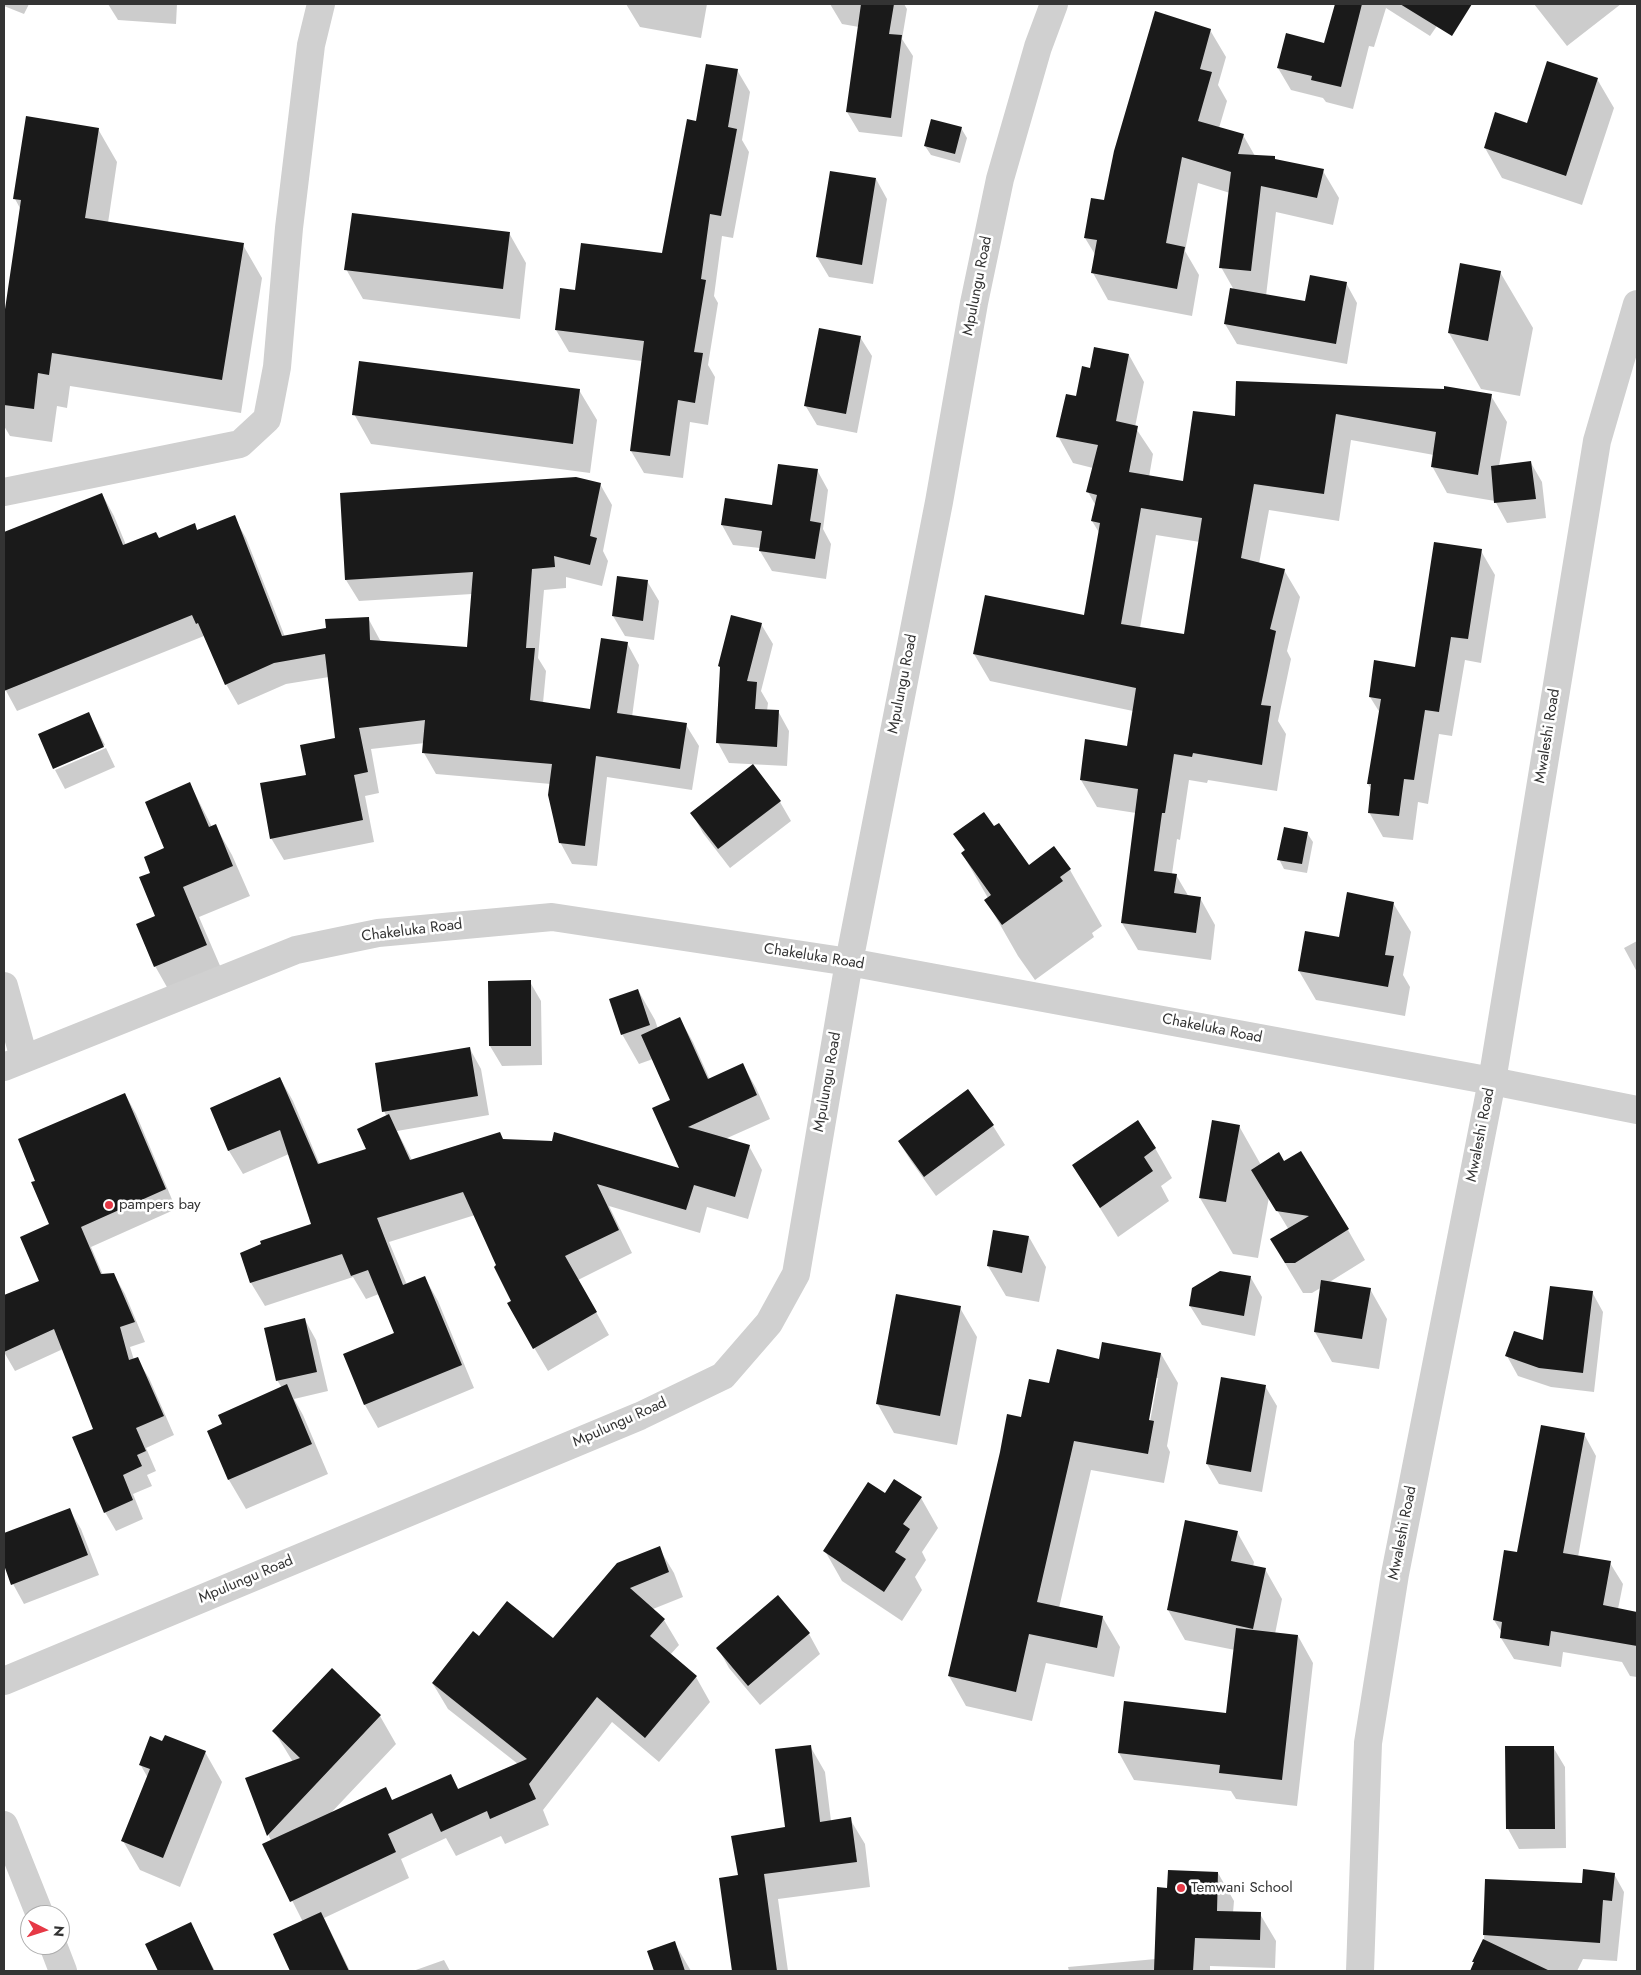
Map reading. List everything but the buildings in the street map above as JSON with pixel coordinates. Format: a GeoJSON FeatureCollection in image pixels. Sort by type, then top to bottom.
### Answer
{"type":"FeatureCollection","features":[{"type":"Feature","properties":{"kind":"street"},"geometry":{"type":"LineString","coordinates":[[4,492],[240,444],[266,419],[276,367],[289,228],[311,45],[322,4]]}},
{"type":"Feature","properties":{"kind":"street","name":"Mpulungu Road"},"geometry":{"type":"LineString","coordinates":[[4,1681],[640,1416],[723,1376],[768,1324],[796,1274],[849,962],[939,502],[974,303],[998,188],[1038,47],[1054,4]]}},
{"type":"Feature","properties":{"kind":"street","name":"Mwaleshi Road"},"geometry":{"type":"LineString","coordinates":[[1360,1971],[1368,1743],[1395,1574],[1492,1081],[1597,441],[1637,304]]}},
{"type":"Feature","properties":{"kind":"street","name":"Chakeluka Road"},"geometry":{"type":"LineString","coordinates":[[14,1063],[296,950],[378,933],[552,917],[849,962],[1492,1081],[1637,1110]]}},
{"type":"Feature","properties":{"kind":"street"},"geometry":{"type":"LineString","coordinates":[[4,986],[14,1063]]}},
{"type":"Feature","properties":{"kind":"street"},"geometry":{"type":"LineString","coordinates":[[4,1825],[36,1905]]}},
{"type":"Feature","properties":{"kind":"street"},"geometry":{"type":"LineString","coordinates":[[57,1955],[63,1971]]}},
{"type":"Feature","properties":{"kind":"place","name":"pampers bay"},"geometry":{"type":"Point","coordinates":[109,1205]}},
{"type":"Feature","properties":{"kind":"place","name":"Temwani School"},"geometry":{"type":"Point","coordinates":[1181,1888]}}]}
